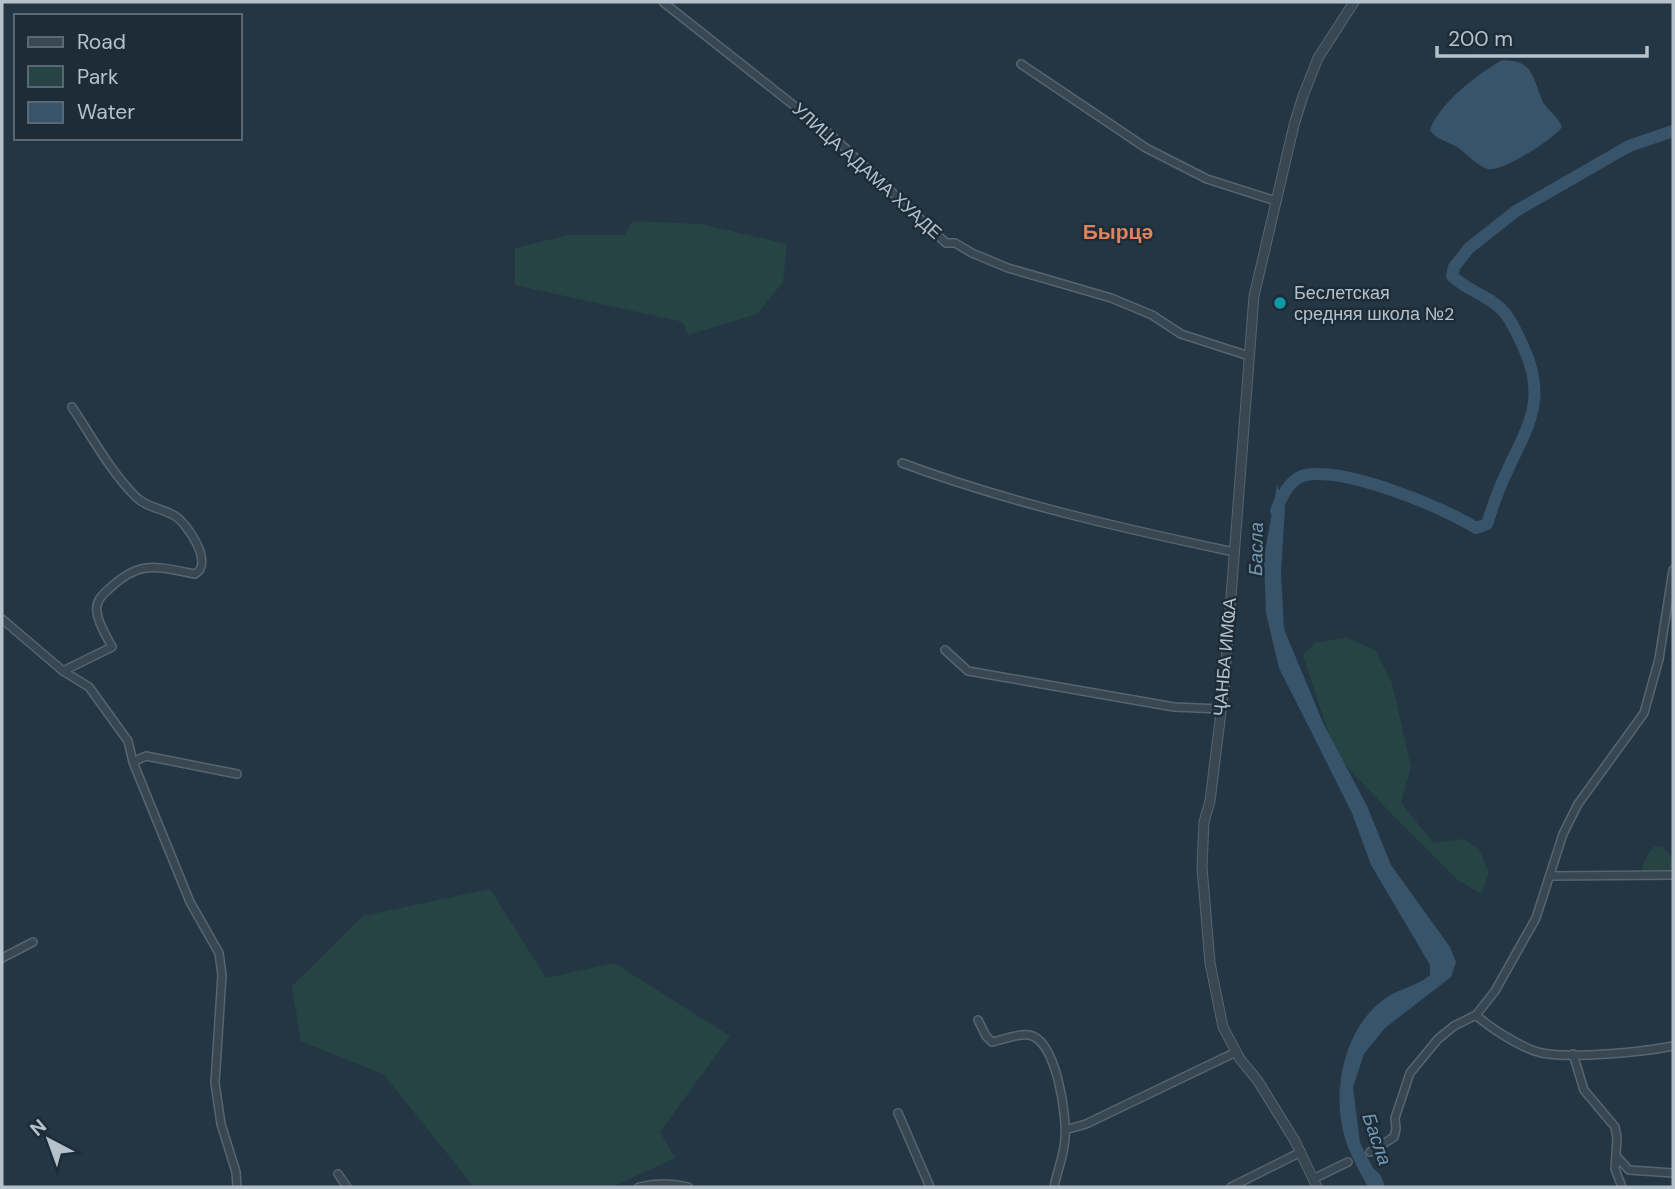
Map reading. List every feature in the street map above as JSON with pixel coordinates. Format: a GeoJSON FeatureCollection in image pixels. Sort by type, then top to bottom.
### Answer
{"type":"FeatureCollection","features":[{"type":"Feature","properties":{"kind":"street","name":"УЛИЦА АДАМА ХУАДЕ"},"geometry":{"type":"LineString","coordinates":[[663,2],[830,134],[946,243],[955,243],[1008,268],[1111,298],[1152,315],[1181,334],[1249,356]]}},
{"type":"Feature","properties":{"kind":"street","name":"ҶАНБА ИМҨА"},"geometry":{"type":"LineString","coordinates":[[1315,1183],[1295,1141],[1258,1081],[1236,1052],[1223,1027],[1210,963],[1202,867],[1204,822],[1210,801],[1221,709],[1254,296],[1293,125],[1310,76],[1333,33],[1354,2]]}},
{"type":"Feature","properties":{"kind":"street"},"geometry":{"type":"LineString","coordinates":[[1021,64],[1146,148],[1207,179],[1276,201]]}},
{"type":"Feature","properties":{"kind":"street"},"geometry":{"type":"LineString","coordinates":[[63,671],[112,648],[101,625],[97,604],[101,596],[123,575],[129,571],[156,567],[195,575],[203,566],[203,559],[184,525],[175,516],[138,499],[115,471],[72,407]]}},
{"type":"Feature","properties":{"kind":"street"},"geometry":{"type":"LineString","coordinates":[[902,463],[1054,512],[1234,552]]}},
{"type":"Feature","properties":{"kind":"street"},"geometry":{"type":"LineString","coordinates":[[1370,1152],[1394,1137],[1395,1118],[1402,1095],[1410,1073],[1421,1057],[1454,1026],[1476,1015],[1515,960],[1536,918],[1563,834],[1577,804],[1644,713],[1660,659],[1673,570]]}},
{"type":"Feature","properties":{"kind":"street"},"geometry":{"type":"LineString","coordinates":[[2,619],[63,671],[89,687],[128,741],[133,762],[190,902],[219,953],[222,975],[215,1083],[221,1124],[236,1172],[237,1187]]}},
{"type":"Feature","properties":{"kind":"street"},"geometry":{"type":"LineString","coordinates":[[945,650],[968,671],[1174,707],[1221,709]]}},
{"type":"Feature","properties":{"kind":"street"},"geometry":{"type":"LineString","coordinates":[[133,762],[146,756],[237,774]]}},
{"type":"Feature","properties":{"kind":"street"},"geometry":{"type":"LineString","coordinates":[[1551,876],[1673,875]]}},
{"type":"Feature","properties":{"kind":"street"},"geometry":{"type":"LineString","coordinates":[[2,957],[33,942]]}},
{"type":"Feature","properties":{"kind":"street"},"geometry":{"type":"LineString","coordinates":[[1476,1015],[1490,1028],[1541,1052],[1573,1054],[1673,1046]]}},
{"type":"Feature","properties":{"kind":"street"},"geometry":{"type":"LineString","coordinates":[[978,1020],[992,1042],[1029,1035],[1037,1039],[1054,1064],[1065,1130],[1065,1143],[1054,1187]]}},
{"type":"Feature","properties":{"kind":"street"},"geometry":{"type":"LineString","coordinates":[[1065,1130],[1086,1124],[1236,1052]]}},
{"type":"Feature","properties":{"kind":"street"},"geometry":{"type":"LineString","coordinates":[[1573,1054],[1584,1090],[1615,1127],[1615,1169],[1622,1187]]}},
{"type":"Feature","properties":{"kind":"street"},"geometry":{"type":"LineString","coordinates":[[898,1113],[930,1187]]}},
{"type":"Feature","properties":{"kind":"street"},"geometry":{"type":"LineString","coordinates":[[1231,1187],[1301,1152]]}},
{"type":"Feature","properties":{"kind":"street"},"geometry":{"type":"LineString","coordinates":[[1616,1155],[1629,1170],[1673,1173]]}},
{"type":"Feature","properties":{"kind":"street"},"geometry":{"type":"LineString","coordinates":[[1315,1183],[1349,1162]]}},
{"type":"Feature","properties":{"kind":"street"},"geometry":{"type":"LineString","coordinates":[[338,1174],[346,1187]]}},
{"type":"Feature","properties":{"kind":"street"},"geometry":{"type":"LineString","coordinates":[[639,1187],[674,1184],[688,1187]]}},
{"type":"Feature","properties":{"kind":"green space"},"geometry":{"type":"Polygon","coordinates":[[[633,221],[701,224],[787,244],[783,282],[757,314],[688,335],[683,322],[515,285],[515,248],[569,235],[624,235],[633,221]]]}},
{"type":"Feature","properties":{"kind":"green space"},"geometry":{"type":"Polygon","coordinates":[[[1346,637],[1375,650],[1392,683],[1411,767],[1401,803],[1434,843],[1464,839],[1479,849],[1489,873],[1481,894],[1458,880],[1335,754],[1303,655],[1315,643],[1346,637]]]}},
{"type":"Feature","properties":{"kind":"green space"},"geometry":{"type":"Polygon","coordinates":[[[1655,846],[1663,847],[1673,858],[1673,875],[1641,874],[1645,859],[1655,846]]]}},
{"type":"Feature","properties":{"kind":"green space"},"geometry":{"type":"Polygon","coordinates":[[[490,889],[546,978],[614,963],[730,1036],[660,1132],[675,1158],[612,1187],[474,1187],[383,1074],[301,1041],[292,986],[363,916],[490,889]]]}},
{"type":"Feature","properties":{"kind":"water"},"geometry":{"type":"Polygon","coordinates":[[[1502,60],[1519,62],[1528,69],[1545,105],[1562,127],[1527,154],[1504,166],[1488,169],[1430,130],[1450,100],[1471,81],[1502,60]]]}},
{"type":"Feature","properties":{"kind":"water"},"geometry":{"type":"Polygon","coordinates":[[[1277,485],[1285,508],[1281,572],[1284,629],[1324,725],[1367,806],[1391,865],[1450,947],[1456,962],[1451,977],[1385,1028],[1364,1054],[1353,1087],[1360,1143],[1385,1187],[1368,1187],[1347,1144],[1340,1102],[1344,1063],[1359,1027],[1370,1012],[1389,996],[1430,975],[1430,965],[1371,865],[1352,813],[1279,668],[1266,613],[1264,557],[1277,485]]]}},
{"type":"Feature","properties":{"kind":"waterway","name":"Басла"},"geometry":{"type":"LineString","coordinates":[[1276,511],[1283,494],[1295,480],[1306,475],[1324,474],[1345,477],[1393,491],[1440,509],[1476,528],[1487,524],[1499,489],[1527,429],[1532,414],[1534,383],[1531,366],[1508,317],[1493,302],[1452,276],[1454,267],[1469,248],[1516,211],[1629,146],[1673,131]]}},
{"type":"Feature","properties":{"kind":"place","name":"Беслетская средняя школа №2"},"geometry":{"type":"Point","coordinates":[1280,303]}},
{"type":"Feature","properties":{"kind":"district","name":"Бырцә"},"geometry":{"type":"Point","coordinates":[1118,232]}}]}
